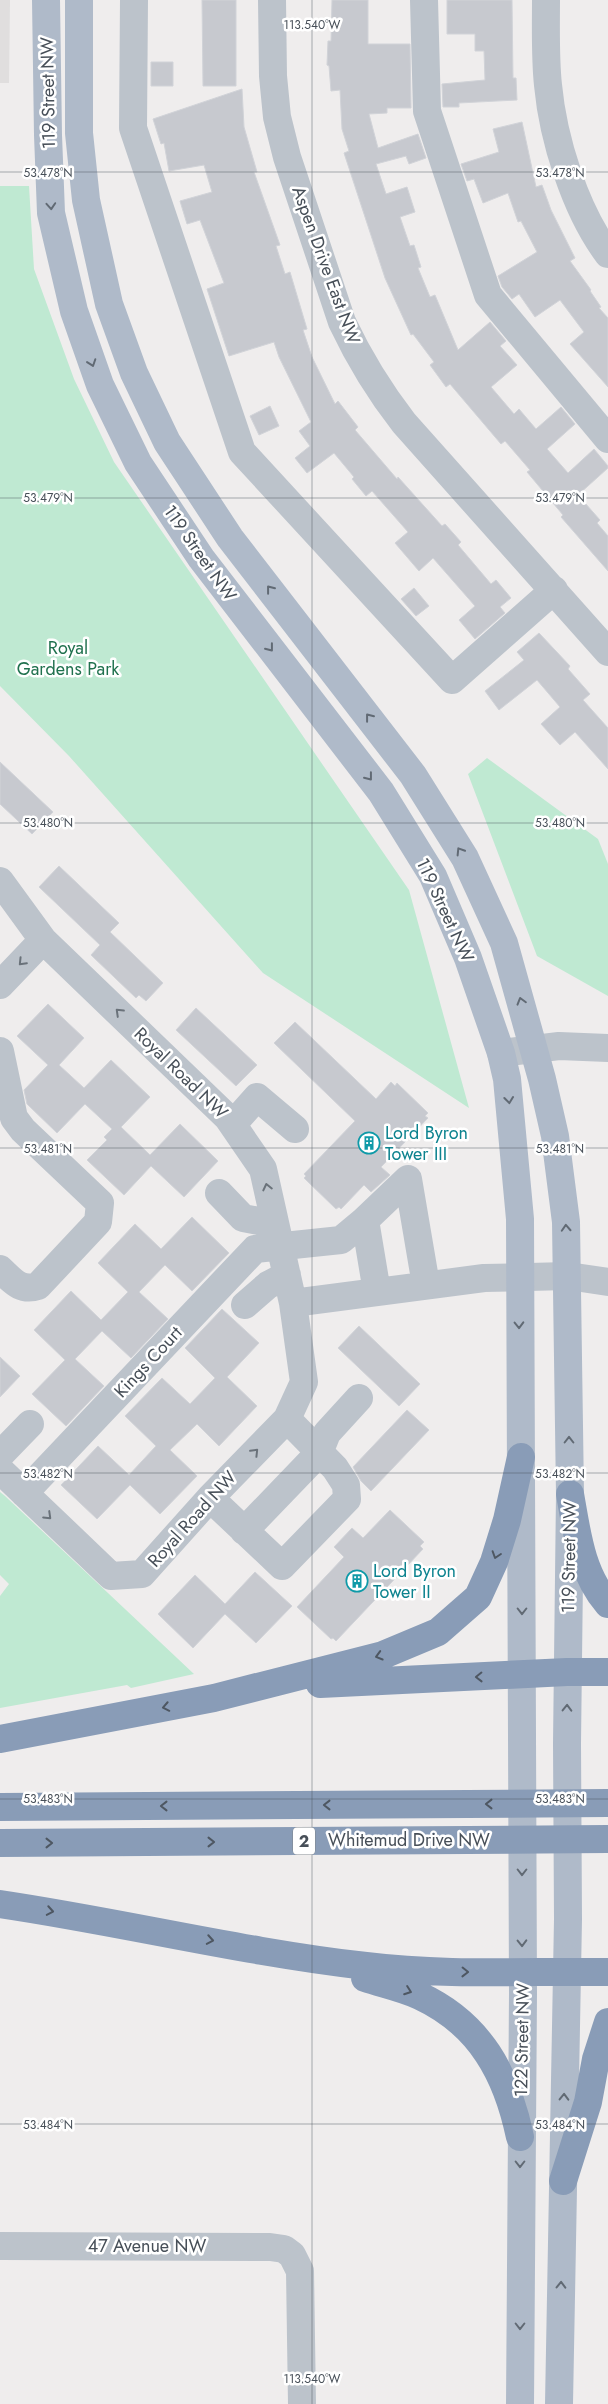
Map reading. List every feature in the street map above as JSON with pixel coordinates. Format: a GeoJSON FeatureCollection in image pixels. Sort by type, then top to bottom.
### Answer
{"type":"FeatureCollection","features":[{"type":"Feature","properties":{"kind":"highway"},"geometry":{"type":"LineString","coordinates":[[214,1698],[383,1655],[438,1632],[478,1597],[494,1562],[507,1520],[521,1457]]}},
{"type":"Feature","properties":{"kind":"highway"},"geometry":{"type":"LineString","coordinates":[[570,1494],[583,1563],[608,1604]]}},
{"type":"Feature","properties":{"kind":"highway"},"geometry":{"type":"LineString","coordinates":[[0,1739],[214,1698],[326,1683],[567,1672],[608,1672]]}},
{"type":"Feature","properties":{"kind":"highway","name":"Whitemud Drive NW"},"geometry":{"type":"LineString","coordinates":[[0,1807],[608,1803]]}},
{"type":"Feature","properties":{"kind":"highway","name":"Whitemud Drive NW"},"geometry":{"type":"LineString","coordinates":[[0,1843],[608,1839]]}},
{"type":"Feature","properties":{"kind":"highway"},"geometry":{"type":"LineString","coordinates":[[0,1904],[312,1959],[368,1967],[435,1972],[608,1972]]}},
{"type":"Feature","properties":{"kind":"highway"},"geometry":{"type":"LineString","coordinates":[[312,1959],[420,1996],[455,2018],[477,2038],[494,2061],[510,2096],[520,2136]]}},
{"type":"Feature","properties":{"kind":"highway"},"geometry":{"type":"LineString","coordinates":[[563,2181],[588,2102],[596,2059],[608,2022]]}},
{"type":"Feature","properties":{"kind":"main road","name":"119 Street NW"},"geometry":{"type":"LineString","coordinates":[[46,0],[51,213],[74,311],[100,385],[138,463],[201,558],[381,792],[433,876],[468,958],[501,1052],[507,1078],[514,1138],[520,1219],[523,1675],[521,1736]]}},
{"type":"Feature","properties":{"kind":"main road","name":"119 Street NW"},"geometry":{"type":"LineString","coordinates":[[79,0],[80,134],[86,200],[109,304],[134,373],[167,442],[230,538],[413,775],[465,858],[504,943],[534,1048],[555,1136],[566,1222],[568,1276],[570,1494],[566,1744],[568,1918],[566,1972]]}},
{"type":"Feature","properties":{"kind":"main road","name":"122 Street NW"},"geometry":{"type":"LineString","coordinates":[[520,2404],[520,2136],[523,1972],[521,1736]]}},
{"type":"Feature","properties":{"kind":"main road"},"geometry":{"type":"LineString","coordinates":[[560,2404],[566,1972]]}},
{"type":"Feature","properties":{"kind":"street"},"geometry":{"type":"LineString","coordinates":[[134,0],[133,128],[242,452],[452,680],[554,590]]}},
{"type":"Feature","properties":{"kind":"street","name":"Aspen Drive East NW"},"geometry":{"type":"LineString","coordinates":[[272,0],[272,76],[278,124],[342,322],[367,371],[404,423],[608,652]]}},
{"type":"Feature","properties":{"kind":"street"},"geometry":{"type":"LineString","coordinates":[[424,0],[427,111],[488,295],[608,439]]}},
{"type":"Feature","properties":{"kind":"street"},"geometry":{"type":"LineString","coordinates":[[546,0],[548,86],[560,147],[592,230],[608,254]]}},
{"type":"Feature","properties":{"kind":"street","name":"Royal Road NW"},"geometry":{"type":"LineString","coordinates":[[0,881],[43,940],[233,1124],[263,1169],[293,1303],[304,1382],[286,1418],[210,1498],[142,1574],[111,1576],[0,1470]]}},
{"type":"Feature","properties":{"kind":"street"},"geometry":{"type":"LineString","coordinates":[[0,985],[43,940]]}},
{"type":"Feature","properties":{"kind":"street"},"geometry":{"type":"LineString","coordinates":[[501,1052],[571,1046],[608,1048]]}},
{"type":"Feature","properties":{"kind":"street"},"geometry":{"type":"LineString","coordinates":[[0,1050],[14,1118],[23,1130],[100,1203],[101,1211],[98,1222],[38,1286],[28,1289],[19,1287],[0,1269]]}},
{"type":"Feature","properties":{"kind":"street"},"geometry":{"type":"LineString","coordinates":[[233,1124],[257,1097],[296,1129]]}},
{"type":"Feature","properties":{"kind":"street"},"geometry":{"type":"LineString","coordinates":[[219,1193],[243,1218],[278,1234],[342,1240],[408,1179],[426,1285]]}},
{"type":"Feature","properties":{"kind":"street"},"geometry":{"type":"LineString","coordinates":[[365,1220],[377,1292]]}},
{"type":"Feature","properties":{"kind":"street","name":"Kings Court"},"geometry":{"type":"LineString","coordinates":[[24,1493],[256,1249],[278,1234]]}},
{"type":"Feature","properties":{"kind":"street"},"geometry":{"type":"LineString","coordinates":[[245,1305],[268,1285],[287,1275]]}},
{"type":"Feature","properties":{"kind":"street"},"geometry":{"type":"LineString","coordinates":[[293,1303],[484,1278],[568,1276],[608,1282]]}},
{"type":"Feature","properties":{"kind":"street"},"geometry":{"type":"LineString","coordinates":[[244,1531],[319,1453],[327,1434],[359,1398]]}},
{"type":"Feature","properties":{"kind":"street"},"geometry":{"type":"LineString","coordinates":[[210,1498],[282,1566],[347,1498],[346,1485],[335,1468],[286,1418]]}},
{"type":"Feature","properties":{"kind":"street"},"geometry":{"type":"LineString","coordinates":[[0,1455],[30,1424]]}},
{"type":"Feature","properties":{"kind":"street","name":"47 Avenue NW"},"geometry":{"type":"LineString","coordinates":[[0,2246],[270,2247],[284,2249],[292,2255],[300,2271],[302,2284],[302,2404]]}},
{"type":"Feature","properties":{"kind":"shaded area"},"geometry":{"type":"Polygon","coordinates":[[[0,0],[10,0],[9,83],[0,83],[0,0]]]}},
{"type":"Feature","properties":{"kind":"green space","name":"Royal Gardens Park"},"geometry":{"type":"Polygon","coordinates":[[[0,186],[29,186],[34,269],[74,379],[114,462],[409,890],[469,1108],[263,973],[69,756],[0,686],[0,186]]]}},
{"type":"Feature","properties":{"kind":"green space"},"geometry":{"type":"Polygon","coordinates":[[[487,758],[598,839],[608,864],[608,996],[537,956],[468,774],[487,758]]]}},
{"type":"Feature","properties":{"kind":"green space"},"geometry":{"type":"Polygon","coordinates":[[[0,1492],[194,1674],[131,1688],[127,1685],[0,1708],[0,1596],[9,1584],[0,1575],[0,1492]]]}},
{"type":"Feature","properties":{"kind":"building"},"geometry":{"type":"Polygon","coordinates":[[[202,0],[236,0],[236,86],[203,86],[202,0]]]}},
{"type":"Feature","properties":{"kind":"building"},"geometry":{"type":"Polygon","coordinates":[[[332,0],[368,0],[368,44],[410,44],[411,108],[387,108],[387,113],[369,114],[378,148],[418,134],[426,158],[409,164],[406,156],[376,164],[386,194],[407,187],[415,212],[400,217],[410,246],[414,245],[421,267],[418,268],[430,297],[435,295],[458,350],[490,322],[506,341],[500,346],[517,365],[491,387],[514,414],[519,409],[536,429],[561,407],[575,424],[547,449],[568,473],[594,449],[608,466],[578,495],[600,520],[597,523],[608,536],[608,571],[561,517],[563,515],[527,472],[530,470],[505,441],[501,444],[450,384],[446,387],[430,365],[434,362],[413,334],[411,335],[385,278],[344,153],[349,151],[342,129],[340,90],[331,91],[329,66],[327,65],[328,41],[331,41],[332,0]]]}},
{"type":"Feature","properties":{"kind":"building"},"geometry":{"type":"Polygon","coordinates":[[[447,0],[512,0],[513,78],[516,78],[517,100],[459,103],[459,107],[443,107],[442,84],[485,80],[484,51],[475,51],[475,34],[447,34],[447,0]]]}},
{"type":"Feature","properties":{"kind":"building"},"geometry":{"type":"Polygon","coordinates":[[[151,62],[173,62],[173,86],[151,86],[151,62]]]}},
{"type":"Feature","properties":{"kind":"building"},"geometry":{"type":"Polygon","coordinates":[[[242,89],[244,127],[257,172],[254,172],[280,245],[276,246],[285,274],[290,272],[307,329],[303,330],[312,357],[335,404],[338,401],[358,427],[355,430],[397,479],[398,477],[442,526],[445,524],[461,542],[458,545],[491,584],[496,580],[511,598],[500,607],[505,613],[475,639],[459,620],[475,606],[433,558],[419,571],[395,543],[408,532],[372,491],[366,496],[352,479],[354,477],[334,453],[307,473],[295,458],[310,446],[299,431],[311,422],[279,357],[274,342],[229,356],[207,289],[224,283],[200,220],[187,224],[180,201],[212,192],[204,165],[169,171],[164,143],[161,144],[153,119],[242,89]]]}},
{"type":"Feature","properties":{"kind":"building"},"geometry":{"type":"Polygon","coordinates":[[[522,122],[536,187],[542,185],[551,210],[575,258],[570,261],[591,290],[601,307],[599,308],[608,318],[608,387],[570,344],[584,332],[560,300],[535,317],[519,294],[512,299],[502,287],[498,276],[537,252],[521,221],[518,222],[508,193],[483,203],[474,179],[467,181],[461,164],[499,152],[493,129],[522,122]]]}},
{"type":"Feature","properties":{"kind":"building"},"geometry":{"type":"Polygon","coordinates":[[[270,406],[279,426],[259,435],[250,416],[270,406]]]}},
{"type":"Feature","properties":{"kind":"building"},"geometry":{"type":"Polygon","coordinates":[[[414,588],[429,606],[416,616],[401,599],[414,588]]]}},
{"type":"Feature","properties":{"kind":"building"},"geometry":{"type":"Polygon","coordinates":[[[539,633],[570,666],[568,669],[590,694],[583,700],[608,728],[608,769],[575,732],[560,745],[541,724],[560,707],[537,680],[499,710],[485,691],[524,660],[517,652],[539,633]]]}},
{"type":"Feature","properties":{"kind":"building"},"geometry":{"type":"Polygon","coordinates":[[[0,762],[53,812],[32,834],[0,804],[0,762]]]}},
{"type":"Feature","properties":{"kind":"building"},"geometry":{"type":"Polygon","coordinates":[[[59,866],[119,923],[110,932],[163,983],[146,1001],[139,995],[136,998],[91,955],[100,945],[39,887],[59,866]]]}},
{"type":"Feature","properties":{"kind":"building"},"geometry":{"type":"Polygon","coordinates":[[[48,1004],[84,1038],[59,1065],[84,1088],[111,1060],[150,1097],[121,1127],[150,1155],[180,1124],[218,1161],[184,1197],[151,1166],[124,1195],[87,1160],[107,1140],[104,1137],[112,1129],[85,1104],[57,1133],[27,1104],[24,1090],[48,1065],[17,1036],[48,1004]]]}},
{"type":"Feature","properties":{"kind":"building"},"geometry":{"type":"Polygon","coordinates":[[[196,1008],[257,1065],[236,1086],[176,1030],[196,1008]]]}},
{"type":"Feature","properties":{"kind":"building","name":"Lord Byron Tower III"},"geometry":{"type":"Polygon","coordinates":[[[295,1022],[376,1099],[391,1082],[395,1086],[397,1083],[428,1113],[425,1116],[428,1118],[381,1167],[390,1175],[371,1192],[364,1185],[341,1209],[339,1207],[336,1209],[304,1178],[306,1176],[304,1174],[355,1121],[274,1043],[295,1022]]]}},
{"type":"Feature","properties":{"kind":"building"},"geometry":{"type":"Polygon","coordinates":[[[192,1217],[229,1253],[192,1291],[165,1265],[139,1292],[168,1319],[131,1358],[102,1331],[75,1359],[104,1386],[66,1426],[32,1394],[65,1360],[34,1330],[71,1291],[101,1320],[128,1292],[98,1263],[135,1224],[161,1249],[192,1217]]]}},
{"type":"Feature","properties":{"kind":"building"},"geometry":{"type":"Polygon","coordinates":[[[222,1309],[259,1343],[227,1377],[257,1406],[219,1446],[197,1424],[170,1450],[197,1476],[160,1514],[130,1485],[97,1519],[61,1485],[98,1446],[129,1475],[156,1446],[125,1416],[162,1378],[190,1404],[215,1378],[185,1348],[222,1309]]]}},
{"type":"Feature","properties":{"kind":"building"},"geometry":{"type":"Polygon","coordinates":[[[359,1326],[420,1384],[399,1406],[338,1348],[359,1326]]]}},
{"type":"Feature","properties":{"kind":"building"},"geometry":{"type":"Polygon","coordinates":[[[0,1357],[20,1376],[0,1397],[0,1357]]]}},
{"type":"Feature","properties":{"kind":"building"},"geometry":{"type":"Polygon","coordinates":[[[407,1410],[429,1430],[371,1491],[361,1481],[353,1467],[407,1410]]]}},
{"type":"Feature","properties":{"kind":"building","name":"Lord Byron Tower II"},"geometry":{"type":"Polygon","coordinates":[[[390,1510],[424,1542],[420,1546],[423,1549],[336,1641],[333,1638],[331,1639],[297,1607],[344,1557],[334,1547],[352,1528],[363,1538],[390,1510]]]}},
{"type":"Feature","properties":{"kind":"building"},"geometry":{"type":"Polygon","coordinates":[[[255,1572],[292,1606],[256,1643],[225,1614],[193,1648],[158,1614],[195,1575],[225,1604],[255,1572]]]}},
{"type":"Feature","properties":{"kind":"place","name":"Lord Byron Tower III"},"geometry":{"type":"Point","coordinates":[369,1143]}},
{"type":"Feature","properties":{"kind":"place","name":"Lord Byron Tower II"},"geometry":{"type":"Point","coordinates":[357,1581]}}]}
